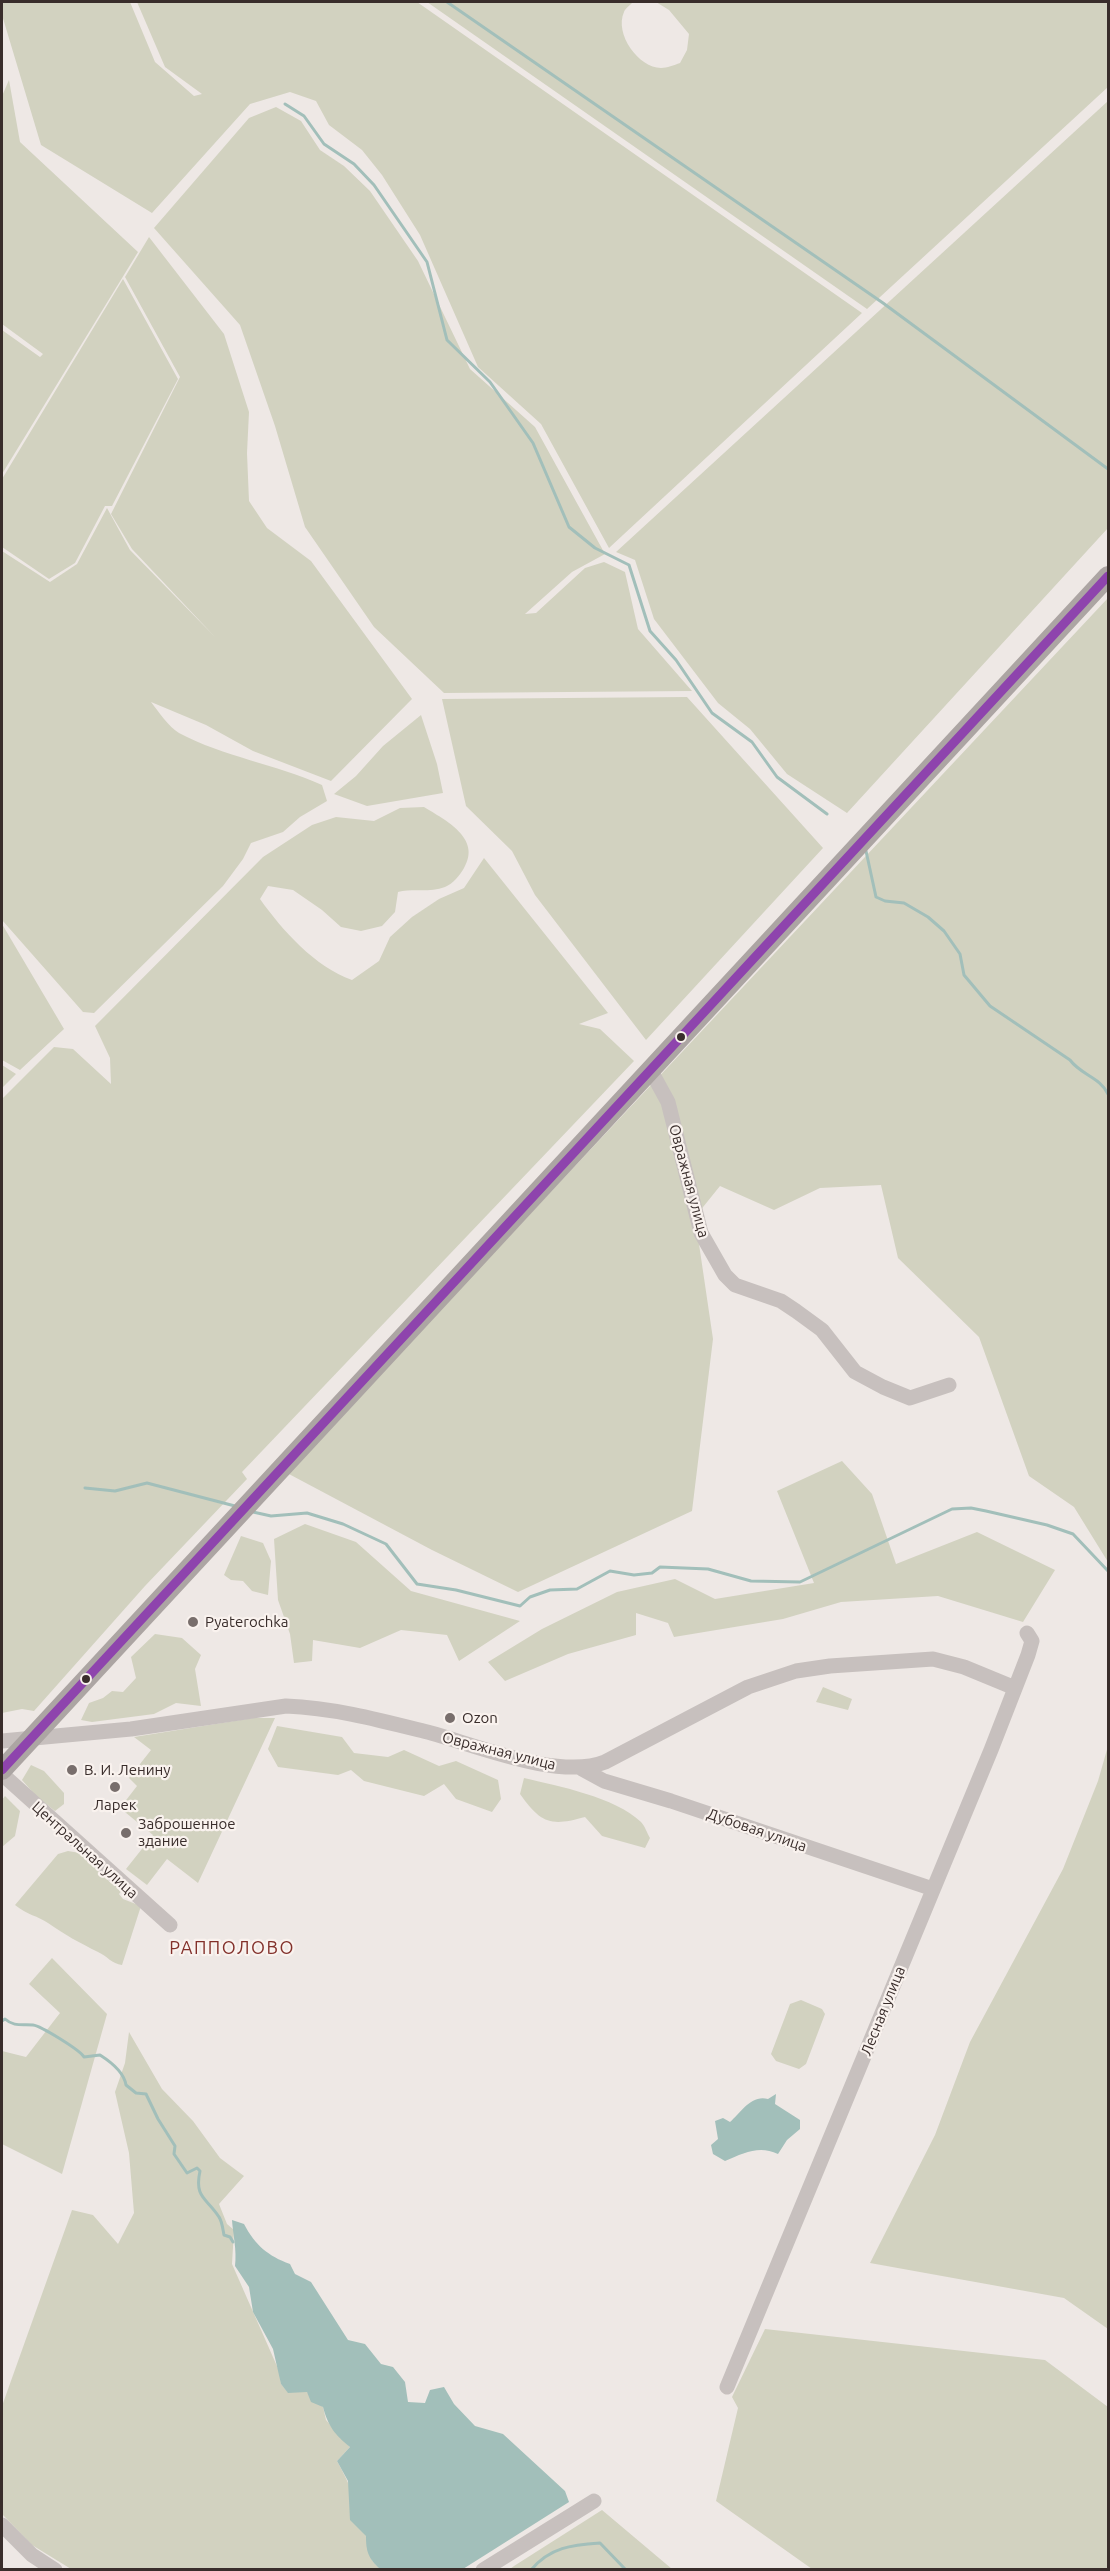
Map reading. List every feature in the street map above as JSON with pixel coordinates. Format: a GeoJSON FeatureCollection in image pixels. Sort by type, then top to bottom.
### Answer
{"type":"FeatureCollection","features":[{"type":"Feature","properties":{"kind":"main road"},"geometry":{"type":"LineString","coordinates":[[2,1772],[196,1557],[651,1071],[1108,576]]}},
{"type":"Feature","properties":{"kind":"street","name":"Овражная улица"},"geometry":{"type":"LineString","coordinates":[[651,1071],[668,1102],[701,1233],[725,1275],[735,1285],[781,1301],[796,1311],[822,1330],[855,1372],[883,1387],[910,1398],[949,1385]]}},
{"type":"Feature","properties":{"kind":"street","name":"Лесная улица"},"geometry":{"type":"LineString","coordinates":[[727,2387],[1015,1688],[1032,1641],[1027,1633]]}},
{"type":"Feature","properties":{"kind":"street","name":"Овражная улица"},"geometry":{"type":"LineString","coordinates":[[2,1741],[131,1729],[286,1706],[352,1714],[525,1760],[582,1768],[605,1762],[748,1687],[796,1671],[830,1666],[933,1659],[964,1667],[1015,1688]]}},
{"type":"Feature","properties":{"kind":"street","name":"Дубовая улица"},"geometry":{"type":"LineString","coordinates":[[582,1768],[604,1782],[671,1801],[933,1889]]}},
{"type":"Feature","properties":{"kind":"street","name":"Центральная улица"},"geometry":{"type":"LineString","coordinates":[[2,1772],[170,1925]]}},
{"type":"Feature","properties":{"kind":"street"},"geometry":{"type":"LineString","coordinates":[[483,2570],[594,2501]]}},
{"type":"Feature","properties":{"kind":"street"},"geometry":{"type":"LineString","coordinates":[[2,2525],[32,2555],[55,2570]]}},
{"type":"Feature","properties":{"kind":"green space"},"geometry":{"type":"Polygon","coordinates":[[[2,2],[130,2],[155,62],[194,96],[202,94],[165,67],[137,2],[417,2],[862,313],[609,548],[541,424],[478,367],[420,235],[382,175],[362,150],[329,125],[316,101],[290,92],[250,104],[152,213],[41,145],[2,15],[2,2]]]}},
{"type":"Feature","properties":{"kind":"green space"},"geometry":{"type":"Polygon","coordinates":[[[427,2],[633,2],[625,11],[622,30],[630,48],[637,56],[661,68],[680,63],[687,50],[689,34],[669,10],[656,2],[1108,2],[1108,87],[867,309],[427,2]]]}},
{"type":"Feature","properties":{"kind":"green space"},"geometry":{"type":"Polygon","coordinates":[[[9,80],[20,142],[138,252],[2,474],[2,330],[40,357],[43,354],[2,324],[2,96],[9,80]]]}},
{"type":"Feature","properties":{"kind":"green space"},"geometry":{"type":"Polygon","coordinates":[[[1108,101],[1108,528],[847,813],[787,774],[750,729],[718,703],[654,619],[635,560],[616,552],[1108,101]]]}},
{"type":"Feature","properties":{"kind":"green space"},"geometry":{"type":"Polygon","coordinates":[[[276,107],[301,121],[320,150],[344,166],[370,191],[418,261],[470,369],[535,427],[605,554],[572,572],[525,614],[536,613],[585,568],[604,562],[625,572],[638,629],[692,691],[444,693],[374,627],[305,527],[275,426],[240,325],[154,228],[249,118],[276,107]]]}},
{"type":"Feature","properties":{"kind":"green space"},"geometry":{"type":"Polygon","coordinates":[[[149,237],[224,334],[249,412],[247,453],[249,501],[267,528],[311,561],[412,699],[331,781],[253,751],[206,725],[151,702],[179,733],[214,748],[287,771],[322,785],[327,801],[300,817],[283,832],[251,843],[243,859],[223,886],[94,1013],[83,1012],[2,920],[2,551],[50,582],[77,564],[107,508],[130,550],[216,638],[132,549],[111,514],[180,377],[125,277],[149,237]]]}},
{"type":"Feature","properties":{"kind":"green space"},"geometry":{"type":"Polygon","coordinates":[[[123,279],[178,379],[112,506],[105,506],[75,563],[49,579],[2,547],[2,479],[123,279]]]}},
{"type":"Feature","properties":{"kind":"green space"},"geometry":{"type":"Polygon","coordinates":[[[1108,598],[1108,1562],[1074,1507],[1029,1476],[979,1337],[898,1258],[881,1185],[820,1188],[774,1210],[720,1186],[695,1217],[713,1339],[692,1511],[518,1592],[432,1550],[287,1473],[1108,598]]]}},
{"type":"Feature","properties":{"kind":"green space"},"geometry":{"type":"Polygon","coordinates":[[[687,697],[823,848],[646,1040],[535,895],[512,851],[466,806],[442,699],[687,697]]]}},
{"type":"Feature","properties":{"kind":"green space"},"geometry":{"type":"Polygon","coordinates":[[[421,715],[437,764],[443,793],[367,806],[334,794],[356,776],[383,746],[421,715]]]}},
{"type":"Feature","properties":{"kind":"green space"},"geometry":{"type":"Polygon","coordinates":[[[424,807],[459,831],[465,839],[468,857],[460,874],[448,886],[433,890],[398,892],[395,912],[382,926],[361,931],[341,927],[322,910],[293,890],[268,886],[260,899],[278,923],[312,957],[352,980],[379,961],[390,937],[412,917],[439,899],[464,888],[484,858],[608,1013],[579,1024],[600,1029],[634,1061],[242,1472],[247,1479],[145,1586],[34,1711],[22,1709],[2,1713],[2,1099],[54,1047],[73,1049],[111,1084],[110,1058],[95,1026],[263,857],[312,825],[336,817],[374,821],[400,808],[424,807]]]}},
{"type":"Feature","properties":{"kind":"green space"},"geometry":{"type":"Polygon","coordinates":[[[2,924],[64,1029],[20,1070],[2,1060],[2,924]]]}},
{"type":"Feature","properties":{"kind":"green space"},"geometry":{"type":"Polygon","coordinates":[[[2,1065],[16,1074],[2,1088],[2,1065]]]}},
{"type":"Feature","properties":{"kind":"green space"},"geometry":{"type":"Polygon","coordinates":[[[842,1461],[872,1494],[896,1564],[977,1532],[1055,1570],[1023,1622],[938,1596],[841,1602],[783,1619],[674,1637],[668,1623],[636,1613],[636,1635],[568,1654],[505,1681],[488,1662],[542,1629],[617,1592],[675,1579],[715,1599],[814,1583],[777,1491],[842,1461]]]}},
{"type":"Feature","properties":{"kind":"green space"},"geometry":{"type":"Polygon","coordinates":[[[305,1524],[356,1542],[411,1591],[520,1621],[459,1661],[447,1635],[401,1630],[360,1648],[313,1640],[312,1661],[294,1663],[290,1634],[278,1600],[274,1539],[305,1524]]]}},
{"type":"Feature","properties":{"kind":"green space"},"geometry":{"type":"Polygon","coordinates":[[[241,1536],[263,1543],[271,1561],[268,1595],[252,1591],[243,1581],[231,1580],[224,1575],[241,1536]]]}},
{"type":"Feature","properties":{"kind":"green space"},"geometry":{"type":"Polygon","coordinates":[[[155,1634],[182,1638],[201,1655],[195,1669],[201,1706],[176,1703],[154,1714],[92,1722],[81,1720],[89,1703],[103,1698],[112,1691],[123,1692],[136,1678],[131,1657],[155,1634]]]}},
{"type":"Feature","properties":{"kind":"green space"},"geometry":{"type":"Polygon","coordinates":[[[823,1687],[852,1699],[848,1710],[816,1702],[823,1687]]]}},
{"type":"Feature","properties":{"kind":"green space"},"geometry":{"type":"Polygon","coordinates":[[[253,1718],[275,1718],[198,1883],[167,1859],[147,1885],[126,1869],[153,1835],[120,1808],[137,1786],[129,1778],[151,1750],[134,1737],[253,1718]]]}},
{"type":"Feature","properties":{"kind":"green space"},"geometry":{"type":"Polygon","coordinates":[[[277,1726],[342,1737],[354,1753],[388,1757],[404,1750],[439,1766],[456,1761],[498,1780],[501,1799],[492,1812],[456,1799],[444,1784],[424,1796],[364,1781],[351,1770],[338,1775],[278,1767],[268,1749],[277,1726]]]}},
{"type":"Feature","properties":{"kind":"green space"},"geometry":{"type":"Polygon","coordinates":[[[1108,1746],[1108,2329],[1064,2298],[870,2263],[935,2135],[970,2042],[1063,1869],[1098,1781],[1108,1746]]]}},
{"type":"Feature","properties":{"kind":"green space"},"geometry":{"type":"Polygon","coordinates":[[[31,1765],[44,1771],[64,1793],[64,1804],[55,1811],[36,1796],[22,1780],[31,1765]]]}},
{"type":"Feature","properties":{"kind":"green space"},"geometry":{"type":"Polygon","coordinates":[[[524,1778],[602,1799],[630,1813],[642,1824],[650,1838],[645,1848],[602,1836],[585,1817],[555,1822],[541,1817],[520,1794],[524,1778]]]}},
{"type":"Feature","properties":{"kind":"green space"},"geometry":{"type":"Polygon","coordinates":[[[5,1796],[20,1811],[15,1836],[2,1847],[2,1800],[5,1796]]]}},
{"type":"Feature","properties":{"kind":"green space"},"geometry":{"type":"Polygon","coordinates":[[[68,1851],[80,1853],[110,1882],[115,1882],[123,1889],[119,1894],[123,1899],[141,1906],[122,1965],[112,1962],[15,1905],[58,1854],[68,1851]]]}},
{"type":"Feature","properties":{"kind":"green space"},"geometry":{"type":"Polygon","coordinates":[[[52,1958],[107,2014],[62,2174],[2,2144],[2,2051],[26,2057],[60,2013],[29,1984],[52,1958]]]}},
{"type":"Feature","properties":{"kind":"green space"},"geometry":{"type":"Polygon","coordinates":[[[801,2000],[822,2009],[825,2014],[806,2064],[799,2069],[776,2061],[771,2054],[790,2004],[801,2000]]]}},
{"type":"Feature","properties":{"kind":"green space"},"geometry":{"type":"Polygon","coordinates":[[[129,2032],[162,2089],[193,2121],[220,2158],[244,2176],[219,2204],[227,2224],[234,2230],[232,2264],[280,2373],[281,2384],[288,2392],[307,2392],[323,2407],[326,2420],[350,2447],[337,2461],[358,2507],[371,2557],[380,2569],[71,2569],[32,2545],[2,2514],[2,2406],[72,2210],[93,2215],[118,2244],[134,2213],[129,2153],[115,2092],[125,2063],[129,2032]]]}},
{"type":"Feature","properties":{"kind":"green space"},"geometry":{"type":"Polygon","coordinates":[[[765,2329],[1045,2360],[1108,2407],[1108,2569],[812,2569],[716,2501],[738,2408],[732,2397],[765,2329]]]}},
{"type":"Feature","properties":{"kind":"green space"},"geometry":{"type":"Polygon","coordinates":[[[602,2510],[672,2569],[510,2569],[514,2566],[602,2510]]]}},
{"type":"Feature","properties":{"kind":"water"},"geometry":{"type":"Polygon","coordinates":[[[776,2094],[775,2104],[800,2120],[800,2129],[787,2140],[778,2154],[758,2150],[725,2161],[713,2154],[711,2145],[718,2139],[715,2121],[723,2118],[730,2122],[752,2101],[768,2099],[776,2094]]]}},
{"type":"Feature","properties":{"kind":"water"},"geometry":{"type":"Polygon","coordinates":[[[232,2220],[244,2224],[263,2249],[290,2264],[295,2274],[311,2282],[348,2340],[365,2344],[381,2364],[393,2367],[405,2382],[408,2402],[425,2403],[430,2390],[444,2387],[454,2404],[475,2426],[503,2434],[565,2491],[569,2502],[463,2569],[380,2569],[368,2554],[366,2536],[350,2520],[348,2481],[337,2461],[350,2447],[333,2430],[323,2407],[311,2402],[307,2392],[288,2393],[281,2384],[273,2349],[253,2312],[249,2287],[235,2266],[232,2220]]]}},
{"type":"Feature","properties":{"kind":"waterway"},"geometry":{"type":"LineString","coordinates":[[447,2],[883,303],[1108,469]]}},
{"type":"Feature","properties":{"kind":"waterway"},"geometry":{"type":"LineString","coordinates":[[285,104],[304,116],[324,144],[354,164],[374,185],[427,262],[447,340],[490,382],[533,443],[569,527],[595,548],[629,565],[650,631],[676,660],[712,713],[752,742],[777,777],[827,814]]}},
{"type":"Feature","properties":{"kind":"waterway"},"geometry":{"type":"LineString","coordinates":[[866,851],[876,897],[885,901],[904,903],[928,917],[944,931],[960,954],[964,975],[990,1006],[1070,1060],[1105,1088],[1108,1094]]}},
{"type":"Feature","properties":{"kind":"waterway"},"geometry":{"type":"LineString","coordinates":[[85,1488],[115,1491],[147,1483],[235,1506]]}},
{"type":"Feature","properties":{"kind":"waterway"},"geometry":{"type":"LineString","coordinates":[[253,1512],[271,1516],[307,1513],[343,1524],[386,1544],[417,1584],[456,1590],[520,1606],[530,1597],[550,1590],[577,1589],[610,1571],[634,1575],[652,1573],[660,1567],[708,1569],[751,1581],[800,1582],[952,1509],[971,1508],[986,1511],[1047,1525],[1073,1534],[1108,1571]]}},
{"type":"Feature","properties":{"kind":"waterway"},"geometry":{"type":"LineString","coordinates":[[2,2021],[5,2019],[15,2024],[37,2026],[68,2044],[84,2057],[100,2055],[120,2072],[126,2085],[136,2093],[146,2094],[175,2146],[174,2154],[187,2173],[197,2168],[200,2171],[200,2192],[220,2219],[224,2235],[230,2237],[233,2242]]}},
{"type":"Feature","properties":{"kind":"waterway"},"geometry":{"type":"LineString","coordinates":[[531,2570],[538,2562],[554,2552],[571,2546],[600,2543],[626,2570]]}},
{"type":"Feature","properties":{"kind":"transit line"},"geometry":{"type":"LineString","coordinates":[[2,1770],[1108,576]]}},
{"type":"Feature","properties":{"kind":"place","name":"Pyaterochka"},"geometry":{"type":"Point","coordinates":[193,1622]}},
{"type":"Feature","properties":{"kind":"place","name":"Ozon"},"geometry":{"type":"Point","coordinates":[450,1718]}},
{"type":"Feature","properties":{"kind":"place","name":"В. И. Ленину"},"geometry":{"type":"Point","coordinates":[72,1770]}},
{"type":"Feature","properties":{"kind":"place","name":"Ларек"},"geometry":{"type":"Point","coordinates":[115,1787]}},
{"type":"Feature","properties":{"kind":"place","name":"Заброшенное здание"},"geometry":{"type":"Point","coordinates":[126,1833]}},
{"type":"Feature","properties":{"kind":"district","name":"РАППОЛОВО"},"geometry":{"type":"Point","coordinates":[232,1948]}}]}
